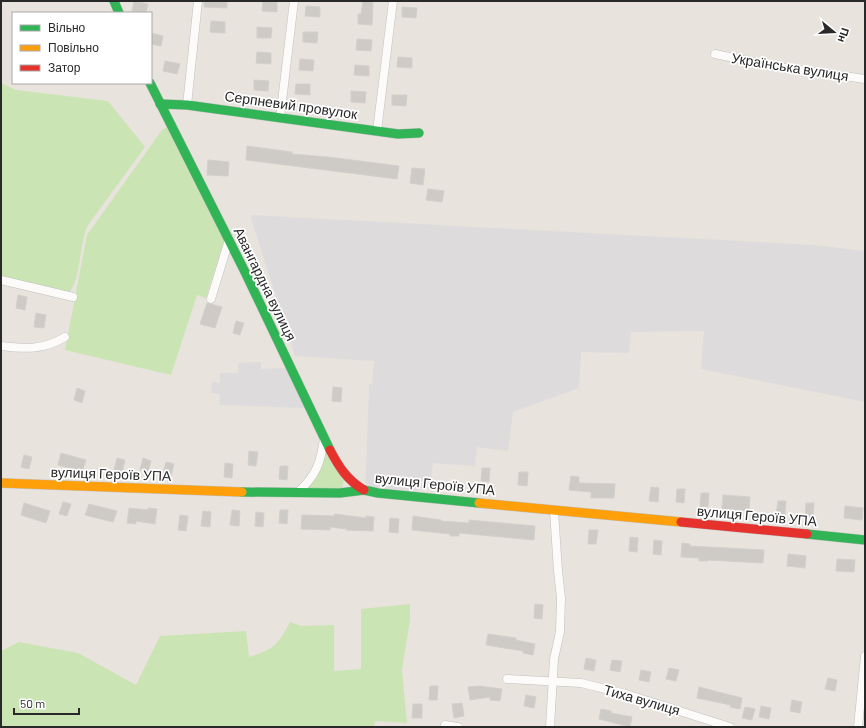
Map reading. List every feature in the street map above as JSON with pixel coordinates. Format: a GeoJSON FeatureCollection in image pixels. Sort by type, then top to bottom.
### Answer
{"type":"FeatureCollection","features":[{"type":"Feature","properties":{"kind":"street"},"geometry":{"type":"LineString","coordinates":[[114,1],[119,12]]}},
{"type":"Feature","properties":{"kind":"street"},"geometry":{"type":"LineString","coordinates":[[187,105],[198,1]]}},
{"type":"Feature","properties":{"kind":"street"},"geometry":{"type":"LineString","coordinates":[[280,118],[294,1]]}},
{"type":"Feature","properties":{"kind":"street"},"geometry":{"type":"LineString","coordinates":[[377,130],[393,1]]}},
{"type":"Feature","properties":{"kind":"street","name":"Українська вулиця"},"geometry":{"type":"LineString","coordinates":[[715,54],[778,67],[865,79]]}},
{"type":"Feature","properties":{"kind":"street","name":"Авангардна вулиця"},"geometry":{"type":"LineString","coordinates":[[150,84],[229,240],[324,438],[339,466],[351,482],[364,490]]}},
{"type":"Feature","properties":{"kind":"street","name":"Серпневий провулок"},"geometry":{"type":"LineString","coordinates":[[160,104],[187,105],[398,134],[419,133]]}},
{"type":"Feature","properties":{"kind":"street"},"geometry":{"type":"LineString","coordinates":[[211,299],[229,240]]}},
{"type":"Feature","properties":{"kind":"street"},"geometry":{"type":"LineString","coordinates":[[1,280],[73,297]]}},
{"type":"Feature","properties":{"kind":"street"},"geometry":{"type":"LineString","coordinates":[[1,346],[27,348],[46,347],[65,337]]}},
{"type":"Feature","properties":{"kind":"street"},"geometry":{"type":"LineString","coordinates":[[297,493],[308,483],[316,471],[322,456],[324,438]]}},
{"type":"Feature","properties":{"kind":"street","name":"вулиця Героїв УПА"},"geometry":{"type":"LineString","coordinates":[[1,483],[166,490],[297,493],[340,493],[364,490],[378,493],[554,511],[865,540]]}},
{"type":"Feature","properties":{"kind":"street"},"geometry":{"type":"LineString","coordinates":[[550,727],[554,659],[560,632],[561,598],[554,511]]}},
{"type":"Feature","properties":{"kind":"street"},"geometry":{"type":"LineString","coordinates":[[858,727],[865,656]]}},
{"type":"Feature","properties":{"kind":"street","name":"Тиха вулиця"},"geometry":{"type":"LineString","coordinates":[[507,679],[553,683],[581,683],[626,694],[730,727]]}},
{"type":"Feature","properties":{"kind":"street"},"geometry":{"type":"LineString","coordinates":[[445,725],[458,727]]}},
{"type":"Feature","properties":{"kind":"shaded area"},"geometry":{"type":"Polygon","coordinates":[[[250,215],[814,245],[865,251],[865,402],[701,369],[704,331],[631,332],[629,353],[581,352],[579,388],[513,412],[508,451],[477,447],[475,466],[433,463],[431,480],[416,492],[372,487],[365,483],[369,384],[372,384],[374,361],[295,356],[250,215]]]}},
{"type":"Feature","properties":{"kind":"shaded area"},"geometry":{"type":"Polygon","coordinates":[[[261,362],[261,369],[286,368],[305,408],[219,405],[220,394],[211,393],[212,382],[220,383],[220,373],[238,373],[238,363],[261,362]]]}},
{"type":"Feature","properties":{"kind":"green space"},"geometry":{"type":"Polygon","coordinates":[[[1,83],[16,90],[108,101],[145,147],[88,225],[76,279],[69,292],[1,278],[1,83]]]}},
{"type":"Feature","properties":{"kind":"green space"},"geometry":{"type":"Polygon","coordinates":[[[167,127],[224,241],[206,298],[197,295],[171,375],[65,350],[87,235],[162,130],[167,127]]]}},
{"type":"Feature","properties":{"kind":"green space"},"geometry":{"type":"Polygon","coordinates":[[[325,450],[344,480],[342,488],[304,491],[319,472],[325,450]]]}},
{"type":"Feature","properties":{"kind":"green space"},"geometry":{"type":"Polygon","coordinates":[[[410,604],[410,620],[402,670],[407,723],[375,721],[374,727],[1,727],[1,651],[19,642],[78,653],[136,685],[160,636],[246,631],[249,657],[270,649],[279,641],[290,622],[301,626],[334,625],[334,671],[361,669],[361,609],[410,604]]]}},
{"type":"Feature","properties":{"kind":"building"},"geometry":{"type":"Polygon","coordinates":[[[134,1],[148,4],[146,12],[132,11],[134,1]]]}},
{"type":"Feature","properties":{"kind":"building"},"geometry":{"type":"Polygon","coordinates":[[[204,1],[227,1],[227,8],[204,7],[204,1]]]}},
{"type":"Feature","properties":{"kind":"building"},"geometry":{"type":"Polygon","coordinates":[[[263,1],[277,2],[277,12],[262,11],[263,1]]]}},
{"type":"Feature","properties":{"kind":"building"},"geometry":{"type":"Polygon","coordinates":[[[363,1],[373,1],[372,25],[358,24],[358,14],[361,14],[363,1]]]}},
{"type":"Feature","properties":{"kind":"building"},"geometry":{"type":"Polygon","coordinates":[[[306,6],[320,7],[320,17],[305,16],[306,6]]]}},
{"type":"Feature","properties":{"kind":"building"},"geometry":{"type":"Polygon","coordinates":[[[402,7],[417,8],[416,18],[402,17],[402,7]]]}},
{"type":"Feature","properties":{"kind":"building"},"geometry":{"type":"Polygon","coordinates":[[[211,21],[225,22],[225,33],[210,32],[211,21]]]}},
{"type":"Feature","properties":{"kind":"building"},"geometry":{"type":"Polygon","coordinates":[[[257,27],[272,28],[271,38],[257,38],[257,27]]]}},
{"type":"Feature","properties":{"kind":"building"},"geometry":{"type":"Polygon","coordinates":[[[303,32],[318,32],[317,43],[303,42],[303,32]]]}},
{"type":"Feature","properties":{"kind":"building"},"geometry":{"type":"Polygon","coordinates":[[[152,33],[163,36],[161,46],[152,44],[152,33]]]}},
{"type":"Feature","properties":{"kind":"building"},"geometry":{"type":"Polygon","coordinates":[[[357,39],[372,40],[371,51],[356,50],[357,39]]]}},
{"type":"Feature","properties":{"kind":"building"},"geometry":{"type":"Polygon","coordinates":[[[257,52],[271,53],[271,64],[256,63],[257,52]]]}},
{"type":"Feature","properties":{"kind":"building"},"geometry":{"type":"Polygon","coordinates":[[[398,57],[412,58],[412,68],[397,67],[398,57]]]}},
{"type":"Feature","properties":{"kind":"building"},"geometry":{"type":"Polygon","coordinates":[[[300,59],[314,60],[313,71],[299,70],[300,59]]]}},
{"type":"Feature","properties":{"kind":"building"},"geometry":{"type":"Polygon","coordinates":[[[165,61],[180,64],[177,74],[163,71],[165,61]]]}},
{"type":"Feature","properties":{"kind":"building"},"geometry":{"type":"Polygon","coordinates":[[[355,65],[369,66],[369,76],[354,75],[355,65]]]}},
{"type":"Feature","properties":{"kind":"building"},"geometry":{"type":"Polygon","coordinates":[[[254,80],[269,81],[268,91],[254,90],[254,80]]]}},
{"type":"Feature","properties":{"kind":"building"},"geometry":{"type":"Polygon","coordinates":[[[296,84],[310,84],[310,95],[295,94],[296,84]]]}},
{"type":"Feature","properties":{"kind":"building"},"geometry":{"type":"Polygon","coordinates":[[[351,91],[366,92],[365,103],[351,102],[351,91]]]}},
{"type":"Feature","properties":{"kind":"building"},"geometry":{"type":"Polygon","coordinates":[[[392,95],[407,95],[406,106],[392,105],[392,95]]]}},
{"type":"Feature","properties":{"kind":"building"},"geometry":{"type":"Polygon","coordinates":[[[247,146],[292,152],[292,154],[399,166],[397,179],[246,160],[247,146]]]}},
{"type":"Feature","properties":{"kind":"building"},"geometry":{"type":"Polygon","coordinates":[[[208,160],[229,162],[228,176],[207,175],[208,160]]]}},
{"type":"Feature","properties":{"kind":"building"},"geometry":{"type":"Polygon","coordinates":[[[412,168],[425,169],[423,185],[410,183],[412,168]]]}},
{"type":"Feature","properties":{"kind":"building"},"geometry":{"type":"Polygon","coordinates":[[[428,189],[444,191],[442,202],[426,200],[428,189]]]}},
{"type":"Feature","properties":{"kind":"building"},"geometry":{"type":"Polygon","coordinates":[[[18,295],[27,297],[25,310],[16,308],[18,295]]]}},
{"type":"Feature","properties":{"kind":"building"},"geometry":{"type":"Polygon","coordinates":[[[207,303],[222,307],[215,328],[200,324],[207,303]]]}},
{"type":"Feature","properties":{"kind":"building"},"geometry":{"type":"Polygon","coordinates":[[[36,313],[46,315],[44,328],[34,327],[36,313]]]}},
{"type":"Feature","properties":{"kind":"building"},"geometry":{"type":"Polygon","coordinates":[[[236,321],[244,323],[240,335],[233,333],[236,321]]]}},
{"type":"Feature","properties":{"kind":"building"},"geometry":{"type":"Polygon","coordinates":[[[333,387],[342,388],[341,402],[332,401],[333,387]]]}},
{"type":"Feature","properties":{"kind":"building"},"geometry":{"type":"Polygon","coordinates":[[[77,388],[85,391],[82,403],[74,400],[77,388]]]}},
{"type":"Feature","properties":{"kind":"building"},"geometry":{"type":"Polygon","coordinates":[[[249,451],[258,452],[256,466],[248,465],[249,451]]]}},
{"type":"Feature","properties":{"kind":"building"},"geometry":{"type":"Polygon","coordinates":[[[61,453],[86,460],[82,472],[58,465],[61,453]]]}},
{"type":"Feature","properties":{"kind":"building"},"geometry":{"type":"Polygon","coordinates":[[[24,455],[32,457],[29,469],[21,467],[24,455]]]}},
{"type":"Feature","properties":{"kind":"building"},"geometry":{"type":"Polygon","coordinates":[[[117,458],[125,460],[122,472],[114,470],[117,458]]]}},
{"type":"Feature","properties":{"kind":"building"},"geometry":{"type":"Polygon","coordinates":[[[143,458],[151,461],[148,472],[140,470],[143,458]]]}},
{"type":"Feature","properties":{"kind":"building"},"geometry":{"type":"Polygon","coordinates":[[[166,462],[174,464],[171,476],[163,474],[166,462]]]}},
{"type":"Feature","properties":{"kind":"building"},"geometry":{"type":"Polygon","coordinates":[[[225,463],[233,464],[232,478],[224,477],[225,463]]]}},
{"type":"Feature","properties":{"kind":"building"},"geometry":{"type":"Polygon","coordinates":[[[280,466],[288,466],[287,480],[279,479],[280,466]]]}},
{"type":"Feature","properties":{"kind":"building"},"geometry":{"type":"Polygon","coordinates":[[[482,468],[490,468],[489,482],[481,481],[482,468]]]}},
{"type":"Feature","properties":{"kind":"building"},"geometry":{"type":"Polygon","coordinates":[[[519,472],[528,472],[527,486],[518,485],[519,472]]]}},
{"type":"Feature","properties":{"kind":"building"},"geometry":{"type":"Polygon","coordinates":[[[571,476],[579,477],[579,483],[615,484],[614,498],[591,498],[591,492],[569,490],[571,476]]]}},
{"type":"Feature","properties":{"kind":"building"},"geometry":{"type":"Polygon","coordinates":[[[651,487],[659,488],[658,502],[649,501],[651,487]]]}},
{"type":"Feature","properties":{"kind":"building"},"geometry":{"type":"Polygon","coordinates":[[[677,489],[685,489],[684,503],[676,502],[677,489]]]}},
{"type":"Feature","properties":{"kind":"building"},"geometry":{"type":"Polygon","coordinates":[[[701,493],[709,493],[708,507],[700,507],[701,493]]]}},
{"type":"Feature","properties":{"kind":"building"},"geometry":{"type":"Polygon","coordinates":[[[723,495],[750,497],[749,511],[722,509],[723,495]]]}},
{"type":"Feature","properties":{"kind":"building"},"geometry":{"type":"Polygon","coordinates":[[[778,501],[786,501],[785,515],[776,514],[778,501]]]}},
{"type":"Feature","properties":{"kind":"building"},"geometry":{"type":"Polygon","coordinates":[[[63,502],[71,504],[67,516],[59,514],[63,502]]]}},
{"type":"Feature","properties":{"kind":"building"},"geometry":{"type":"Polygon","coordinates":[[[24,503],[50,511],[46,523],[21,515],[24,503]]]}},
{"type":"Feature","properties":{"kind":"building"},"geometry":{"type":"Polygon","coordinates":[[[806,503],[814,503],[813,517],[805,516],[806,503]]]}},
{"type":"Feature","properties":{"kind":"building"},"geometry":{"type":"Polygon","coordinates":[[[89,504],[117,511],[113,522],[85,515],[89,504]]]}},
{"type":"Feature","properties":{"kind":"building"},"geometry":{"type":"Polygon","coordinates":[[[845,506],[863,508],[862,520],[844,518],[845,506]]]}},
{"type":"Feature","properties":{"kind":"building"},"geometry":{"type":"Polygon","coordinates":[[[129,508],[148,510],[148,508],[157,509],[155,524],[136,521],[136,524],[127,523],[129,508]]]}},
{"type":"Feature","properties":{"kind":"building"},"geometry":{"type":"Polygon","coordinates":[[[232,510],[240,511],[239,526],[230,525],[232,510]]]}},
{"type":"Feature","properties":{"kind":"building"},"geometry":{"type":"Polygon","coordinates":[[[280,510],[288,510],[287,524],[279,523],[280,510]]]}},
{"type":"Feature","properties":{"kind":"building"},"geometry":{"type":"Polygon","coordinates":[[[203,511],[211,512],[210,527],[201,526],[203,511]]]}},
{"type":"Feature","properties":{"kind":"building"},"geometry":{"type":"Polygon","coordinates":[[[256,512],[264,513],[263,527],[255,526],[256,512]]]}},
{"type":"Feature","properties":{"kind":"building"},"geometry":{"type":"Polygon","coordinates":[[[335,514],[366,518],[366,516],[374,517],[373,531],[346,530],[347,529],[330,527],[330,530],[301,529],[302,515],[334,516],[335,514]]]}},
{"type":"Feature","properties":{"kind":"building"},"geometry":{"type":"Polygon","coordinates":[[[180,515],[188,516],[186,531],[178,530],[180,515]]]}},
{"type":"Feature","properties":{"kind":"building"},"geometry":{"type":"Polygon","coordinates":[[[413,516],[441,521],[469,523],[469,520],[535,526],[534,540],[459,533],[459,536],[450,536],[450,534],[412,530],[413,516]]]}},
{"type":"Feature","properties":{"kind":"building"},"geometry":{"type":"Polygon","coordinates":[[[390,518],[399,519],[398,533],[389,532],[390,518]]]}},
{"type":"Feature","properties":{"kind":"building"},"geometry":{"type":"Polygon","coordinates":[[[589,530],[598,530],[596,544],[588,544],[589,530]]]}},
{"type":"Feature","properties":{"kind":"building"},"geometry":{"type":"Polygon","coordinates":[[[630,537],[638,538],[637,552],[629,551],[630,537]]]}},
{"type":"Feature","properties":{"kind":"building"},"geometry":{"type":"Polygon","coordinates":[[[654,540],[662,541],[661,555],[653,554],[654,540]]]}},
{"type":"Feature","properties":{"kind":"building"},"geometry":{"type":"Polygon","coordinates":[[[682,543],[690,544],[690,546],[764,550],[763,563],[708,560],[699,561],[699,558],[681,557],[682,543]]]}},
{"type":"Feature","properties":{"kind":"building"},"geometry":{"type":"Polygon","coordinates":[[[788,554],[806,556],[805,568],[787,566],[788,554]]]}},
{"type":"Feature","properties":{"kind":"building"},"geometry":{"type":"Polygon","coordinates":[[[837,559],[855,560],[854,572],[836,571],[837,559]]]}},
{"type":"Feature","properties":{"kind":"building"},"geometry":{"type":"Polygon","coordinates":[[[535,604],[543,605],[542,619],[534,618],[535,604]]]}},
{"type":"Feature","properties":{"kind":"building"},"geometry":{"type":"Polygon","coordinates":[[[488,634],[516,638],[516,640],[535,644],[533,655],[523,653],[523,651],[486,645],[488,634]]]}},
{"type":"Feature","properties":{"kind":"building"},"geometry":{"type":"Polygon","coordinates":[[[586,658],[596,660],[594,671],[584,669],[586,658]]]}},
{"type":"Feature","properties":{"kind":"building"},"geometry":{"type":"Polygon","coordinates":[[[612,660],[622,661],[620,672],[610,670],[612,660]]]}},
{"type":"Feature","properties":{"kind":"building"},"geometry":{"type":"Polygon","coordinates":[[[669,668],[679,670],[676,681],[666,679],[669,668]]]}},
{"type":"Feature","properties":{"kind":"building"},"geometry":{"type":"Polygon","coordinates":[[[641,670],[651,672],[649,682],[639,680],[641,670]]]}},
{"type":"Feature","properties":{"kind":"building"},"geometry":{"type":"Polygon","coordinates":[[[828,678],[837,680],[835,691],[825,689],[828,678]]]}},
{"type":"Feature","properties":{"kind":"building"},"geometry":{"type":"Polygon","coordinates":[[[430,686],[438,686],[437,700],[429,700],[430,686]]]}},
{"type":"Feature","properties":{"kind":"building"},"geometry":{"type":"Polygon","coordinates":[[[479,686],[502,689],[500,701],[490,700],[490,697],[470,700],[468,687],[479,686]]]}},
{"type":"Feature","properties":{"kind":"building"},"geometry":{"type":"Polygon","coordinates":[[[699,687],[742,698],[740,709],[730,707],[731,705],[697,698],[699,687]]]}},
{"type":"Feature","properties":{"kind":"building"},"geometry":{"type":"Polygon","coordinates":[[[526,695],[536,697],[534,708],[524,706],[526,695]]]}},
{"type":"Feature","properties":{"kind":"building"},"geometry":{"type":"Polygon","coordinates":[[[792,700],[802,702],[800,713],[790,711],[792,700]]]}},
{"type":"Feature","properties":{"kind":"building"},"geometry":{"type":"Polygon","coordinates":[[[462,703],[464,716],[454,718],[452,704],[462,703]]]}},
{"type":"Feature","properties":{"kind":"building"},"geometry":{"type":"Polygon","coordinates":[[[413,704],[422,704],[422,718],[412,718],[413,704]]]}},
{"type":"Feature","properties":{"kind":"building"},"geometry":{"type":"Polygon","coordinates":[[[761,706],[771,708],[769,719],[759,717],[761,706]]]}},
{"type":"Feature","properties":{"kind":"building"},"geometry":{"type":"Polygon","coordinates":[[[745,707],[755,709],[752,720],[742,718],[745,707]]]}},
{"type":"Feature","properties":{"kind":"building"},"geometry":{"type":"Polygon","coordinates":[[[601,709],[611,711],[611,713],[632,717],[630,727],[599,719],[601,709]]]}},
{"type":"Feature","properties":{"kind":"traffic: fast"},"geometry":{"type":"LineString","coordinates":[[114,1],[119,12]]}},
{"type":"Feature","properties":{"kind":"traffic: fast"},"geometry":{"type":"LineString","coordinates":[[151,84],[245,272],[330,450]]}},
{"type":"Feature","properties":{"kind":"traffic: fast"},"geometry":{"type":"LineString","coordinates":[[160,104],[187,105],[398,134],[419,133]]}},
{"type":"Feature","properties":{"kind":"traffic: fast"},"geometry":{"type":"LineString","coordinates":[[242,492],[340,493],[364,490],[378,493],[479,503]]}},
{"type":"Feature","properties":{"kind":"traffic: fast"},"geometry":{"type":"LineString","coordinates":[[807,534],[865,540]]}},
{"type":"Feature","properties":{"kind":"traffic: slow"},"geometry":{"type":"LineString","coordinates":[[1,483],[242,492]]}},
{"type":"Feature","properties":{"kind":"traffic: slow"},"geometry":{"type":"LineString","coordinates":[[479,503],[681,522]]}},
{"type":"Feature","properties":{"kind":"traffic: jam"},"geometry":{"type":"LineString","coordinates":[[330,450],[344,473],[364,490]]}},
{"type":"Feature","properties":{"kind":"traffic: jam"},"geometry":{"type":"LineString","coordinates":[[681,522],[807,534]]}}]}
